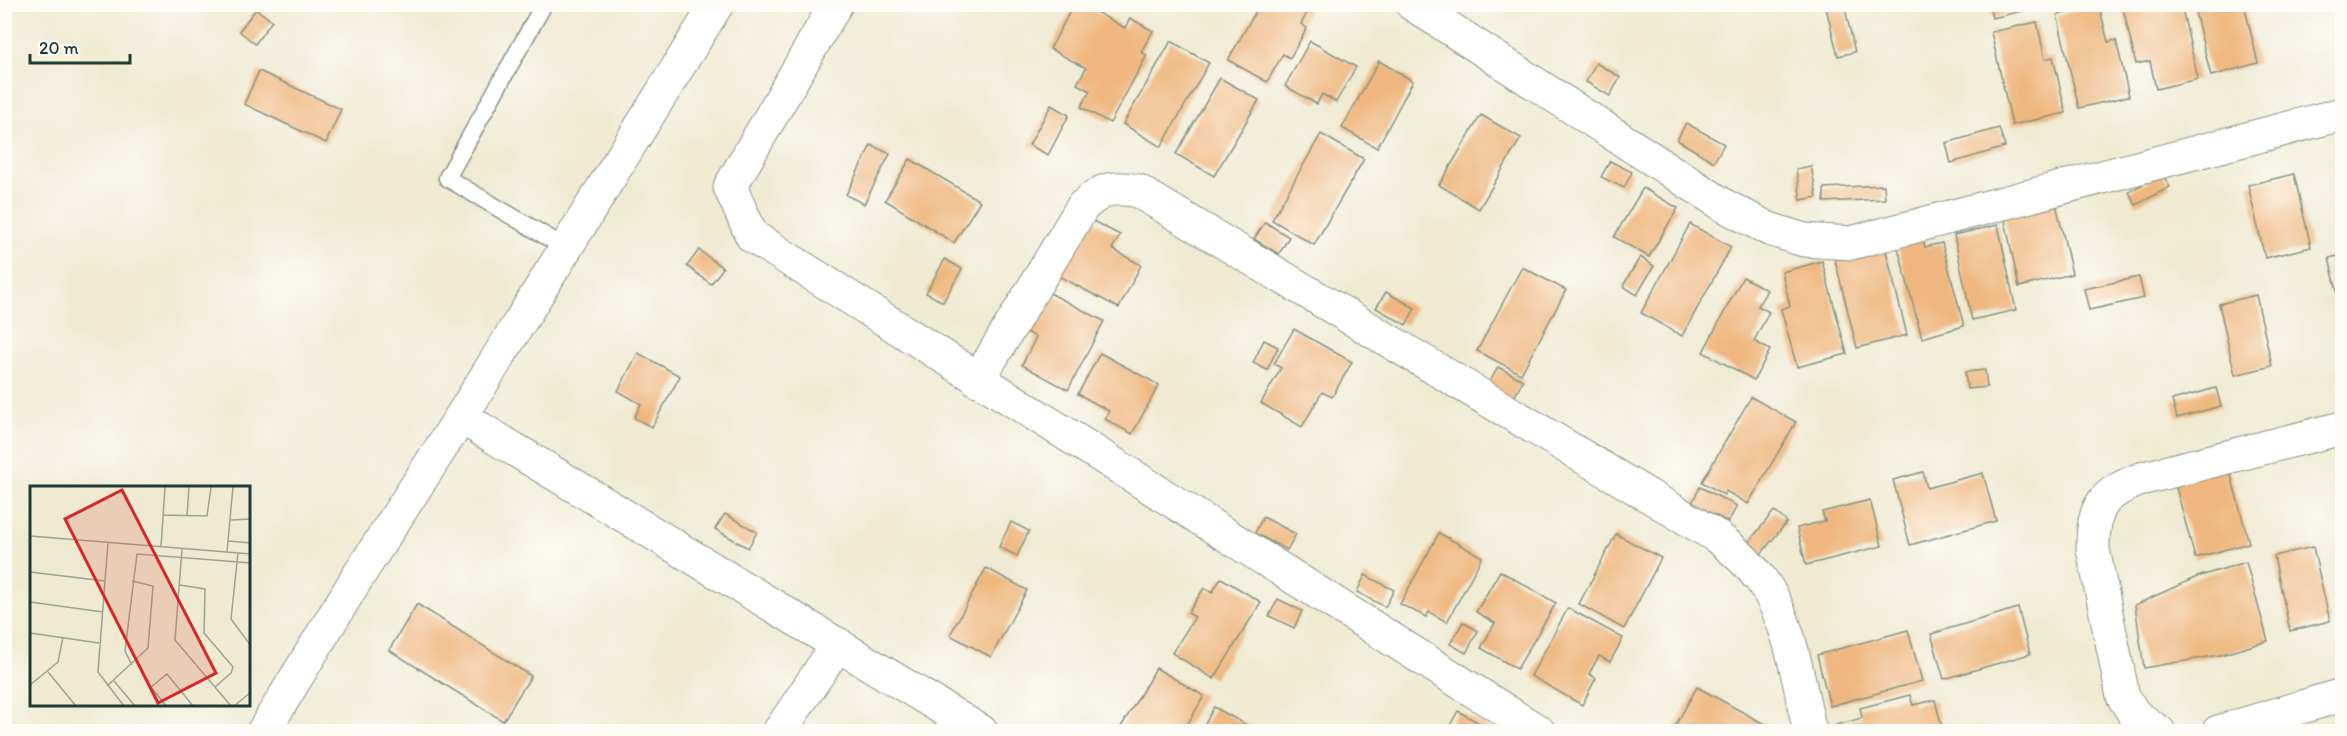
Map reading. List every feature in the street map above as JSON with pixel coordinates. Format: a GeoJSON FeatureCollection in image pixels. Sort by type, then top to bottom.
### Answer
{"type":"FeatureCollection","features":[{"type":"Feature","properties":{"kind":"street"},"geometry":{"type":"LineString","coordinates":[[263,732],[357,578],[567,248],[717,4]]}},
{"type":"Feature","properties":{"kind":"street"},"geometry":{"type":"LineString","coordinates":[[836,4],[730,187],[752,236],[1539,732]]}},
{"type":"Feature","properties":{"kind":"street"},"geometry":{"type":"LineString","coordinates":[[1412,4],[1725,206],[1768,230],[1804,240],[1851,243],[2343,114]]}},
{"type":"Feature","properties":{"kind":"street"},"geometry":{"type":"LineString","coordinates":[[978,380],[1083,206],[1099,193],[1115,187],[1138,191],[1716,536],[1740,554],[1763,583],[1784,624],[1810,732]]}},
{"type":"Feature","properties":{"kind":"street"},"geometry":{"type":"LineString","coordinates":[[461,417],[982,732]]}},
{"type":"Feature","properties":{"kind":"street"},"geometry":{"type":"LineString","coordinates":[[2159,732],[2135,715],[2123,696],[2093,549],[2093,525],[2103,501],[2118,488],[2144,478],[2343,428]]}},
{"type":"Feature","properties":{"kind":"street"},"geometry":{"type":"LineString","coordinates":[[779,732],[838,644]]}},
{"type":"Feature","properties":{"kind":"street"},"geometry":{"type":"LineString","coordinates":[[2218,732],[2343,695]]}},
{"type":"Feature","properties":{"kind":"lane"},"geometry":{"type":"LineString","coordinates":[[544,4],[447,178],[567,248]]}},
{"type":"Feature","properties":{"kind":"building"},"geometry":{"type":"Polygon","coordinates":[[[1074,4],[1082,4],[1125,28],[1130,18],[1153,31],[1141,52],[1147,55],[1110,123],[1081,107],[1090,91],[1077,84],[1086,68],[1050,49],[1074,4]]]}},
{"type":"Feature","properties":{"kind":"building"},"geometry":{"type":"Polygon","coordinates":[[[1260,4],[1312,4],[1301,24],[1307,28],[1290,58],[1283,54],[1267,82],[1228,60],[1260,4]]]}},
{"type":"Feature","properties":{"kind":"building"},"geometry":{"type":"Polygon","coordinates":[[[1825,4],[1844,4],[1855,52],[1838,56],[1825,4]]]}},
{"type":"Feature","properties":{"kind":"building"},"geometry":{"type":"Polygon","coordinates":[[[1989,4],[2034,4],[2035,8],[1992,18],[1989,4]]]}},
{"type":"Feature","properties":{"kind":"building"},"geometry":{"type":"Polygon","coordinates":[[[2122,4],[2181,4],[2198,79],[2156,89],[2150,61],[2136,64],[2122,4]]]}},
{"type":"Feature","properties":{"kind":"building"},"geometry":{"type":"Polygon","coordinates":[[[2193,4],[2244,4],[2258,63],[2211,76],[2193,4]]]}},
{"type":"Feature","properties":{"kind":"building"},"geometry":{"type":"Polygon","coordinates":[[[2099,5],[2108,42],[2116,40],[2129,96],[2079,108],[2057,15],[2099,5]]]}},
{"type":"Feature","properties":{"kind":"building"},"geometry":{"type":"Polygon","coordinates":[[[256,9],[272,21],[255,44],[239,31],[256,9]]]}},
{"type":"Feature","properties":{"kind":"building"},"geometry":{"type":"Polygon","coordinates":[[[2037,22],[2045,59],[2053,57],[2066,113],[2012,125],[1991,32],[2037,22]]]}},
{"type":"Feature","properties":{"kind":"building"},"geometry":{"type":"Polygon","coordinates":[[[1171,41],[1209,63],[1161,147],[1123,124],[1171,41]]]}},
{"type":"Feature","properties":{"kind":"building"},"geometry":{"type":"Polygon","coordinates":[[[1310,41],[1356,67],[1336,102],[1322,94],[1317,104],[1285,86],[1310,41]]]}},
{"type":"Feature","properties":{"kind":"building"},"geometry":{"type":"Polygon","coordinates":[[[1379,61],[1413,81],[1377,148],[1342,128],[1379,61]]]}},
{"type":"Feature","properties":{"kind":"building"},"geometry":{"type":"Polygon","coordinates":[[[1596,63],[1620,77],[1610,96],[1586,82],[1596,63]]]}},
{"type":"Feature","properties":{"kind":"building"},"geometry":{"type":"Polygon","coordinates":[[[259,71],[341,109],[326,143],[244,104],[259,71]]]}},
{"type":"Feature","properties":{"kind":"building"},"geometry":{"type":"Polygon","coordinates":[[[1220,78],[1259,100],[1214,176],[1176,154],[1220,78]]]}},
{"type":"Feature","properties":{"kind":"building"},"geometry":{"type":"Polygon","coordinates":[[[1051,105],[1069,115],[1048,155],[1029,145],[1051,105]]]}},
{"type":"Feature","properties":{"kind":"building"},"geometry":{"type":"Polygon","coordinates":[[[1481,115],[1521,138],[1479,209],[1439,185],[1481,115]]]}},
{"type":"Feature","properties":{"kind":"building"},"geometry":{"type":"Polygon","coordinates":[[[1686,123],[1724,144],[1714,162],[1677,140],[1686,123]]]}},
{"type":"Feature","properties":{"kind":"building"},"geometry":{"type":"Polygon","coordinates":[[[1999,128],[2005,147],[1951,163],[1946,143],[1999,128]]]}},
{"type":"Feature","properties":{"kind":"building"},"geometry":{"type":"Polygon","coordinates":[[[1321,134],[1364,159],[1314,245],[1272,220],[1321,134]]]}},
{"type":"Feature","properties":{"kind":"building"},"geometry":{"type":"Polygon","coordinates":[[[871,145],[890,154],[864,204],[846,195],[871,145]]]}},
{"type":"Feature","properties":{"kind":"building"},"geometry":{"type":"Polygon","coordinates":[[[910,159],[980,201],[954,243],[885,200],[910,159]]]}},
{"type":"Feature","properties":{"kind":"building"},"geometry":{"type":"Polygon","coordinates":[[[1610,161],[1632,172],[1624,188],[1601,177],[1610,161]]]}},
{"type":"Feature","properties":{"kind":"building"},"geometry":{"type":"Polygon","coordinates":[[[1811,166],[1817,197],[1801,200],[1796,169],[1811,166]]]}},
{"type":"Feature","properties":{"kind":"building"},"geometry":{"type":"Polygon","coordinates":[[[2162,173],[2170,187],[2136,205],[2129,192],[2162,173]]]}},
{"type":"Feature","properties":{"kind":"building"},"geometry":{"type":"Polygon","coordinates":[[[2294,174],[2311,247],[2265,258],[2248,185],[2294,174]]]}},
{"type":"Feature","properties":{"kind":"building"},"geometry":{"type":"Polygon","coordinates":[[[1884,185],[1885,199],[1824,202],[1824,188],[1884,185]]]}},
{"type":"Feature","properties":{"kind":"building"},"geometry":{"type":"Polygon","coordinates":[[[1643,188],[1678,208],[1649,257],[1614,237],[1643,188]]]}},
{"type":"Feature","properties":{"kind":"building"},"geometry":{"type":"Polygon","coordinates":[[[2055,199],[2072,274],[2019,287],[2003,211],[2055,199]]]}},
{"type":"Feature","properties":{"kind":"building"},"geometry":{"type":"Polygon","coordinates":[[[1089,219],[1120,235],[1112,249],[1141,265],[1119,308],[1051,272],[1089,219]]]}},
{"type":"Feature","properties":{"kind":"building"},"geometry":{"type":"Polygon","coordinates":[[[1265,222],[1289,237],[1279,254],[1254,239],[1265,222]]]}},
{"type":"Feature","properties":{"kind":"building"},"geometry":{"type":"Polygon","coordinates":[[[1690,224],[1731,247],[1682,336],[1641,313],[1690,224]]]}},
{"type":"Feature","properties":{"kind":"building"},"geometry":{"type":"Polygon","coordinates":[[[1998,225],[2016,310],[1972,320],[1954,235],[1998,225]]]}},
{"type":"Feature","properties":{"kind":"building"},"geometry":{"type":"Polygon","coordinates":[[[1923,237],[1925,247],[1942,243],[1964,326],[1922,338],[1897,244],[1923,237]]]}},
{"type":"Feature","properties":{"kind":"building"},"geometry":{"type":"Polygon","coordinates":[[[1885,247],[1907,335],[1857,348],[1835,260],[1885,247]]]}},
{"type":"Feature","properties":{"kind":"building"},"geometry":{"type":"Polygon","coordinates":[[[699,250],[723,268],[711,284],[687,266],[699,250]]]}},
{"type":"Feature","properties":{"kind":"building"},"geometry":{"type":"Polygon","coordinates":[[[2342,255],[2342,312],[2329,258],[2342,255]]]}},
{"type":"Feature","properties":{"kind":"building"},"geometry":{"type":"Polygon","coordinates":[[[1640,257],[1654,266],[1637,295],[1623,286],[1640,257]]]}},
{"type":"Feature","properties":{"kind":"building"},"geometry":{"type":"Polygon","coordinates":[[[945,259],[962,269],[943,302],[926,293],[945,259]]]}},
{"type":"Feature","properties":{"kind":"building"},"geometry":{"type":"Polygon","coordinates":[[[1822,261],[1847,354],[1797,367],[1781,309],[1790,306],[1782,272],[1822,261]]]}},
{"type":"Feature","properties":{"kind":"building"},"geometry":{"type":"Polygon","coordinates":[[[1522,267],[1566,290],[1521,374],[1477,351],[1522,267]]]}},
{"type":"Feature","properties":{"kind":"building"},"geometry":{"type":"Polygon","coordinates":[[[1743,277],[1767,290],[1758,306],[1769,312],[1754,341],[1770,350],[1754,380],[1703,352],[1743,277]]]}},
{"type":"Feature","properties":{"kind":"building"},"geometry":{"type":"Polygon","coordinates":[[[2139,277],[2144,298],[2089,310],[2084,289],[2139,277]]]}},
{"type":"Feature","properties":{"kind":"building"},"geometry":{"type":"Polygon","coordinates":[[[1038,287],[1104,321],[1068,390],[1022,365],[1036,337],[1017,327],[1038,287]]]}},
{"type":"Feature","properties":{"kind":"building"},"geometry":{"type":"Polygon","coordinates":[[[1386,292],[1415,308],[1406,325],[1376,308],[1386,292]]]}},
{"type":"Feature","properties":{"kind":"building"},"geometry":{"type":"Polygon","coordinates":[[[2256,295],[2272,366],[2235,375],[2219,304],[2256,295]]]}},
{"type":"Feature","properties":{"kind":"building"},"geometry":{"type":"Polygon","coordinates":[[[1294,329],[1352,362],[1332,397],[1322,392],[1302,427],[1261,403],[1281,368],[1274,364],[1294,329]]]}},
{"type":"Feature","properties":{"kind":"building"},"geometry":{"type":"Polygon","coordinates":[[[1264,340],[1278,347],[1267,370],[1253,363],[1264,340]]]}},
{"type":"Feature","properties":{"kind":"building"},"geometry":{"type":"Polygon","coordinates":[[[638,353],[680,376],[652,427],[634,418],[641,404],[618,391],[638,353]]]}},
{"type":"Feature","properties":{"kind":"building"},"geometry":{"type":"Polygon","coordinates":[[[1100,353],[1159,385],[1132,434],[1105,419],[1109,411],[1078,394],[1100,353]]]}},
{"type":"Feature","properties":{"kind":"building"},"geometry":{"type":"Polygon","coordinates":[[[1498,367],[1523,380],[1512,402],[1487,387],[1498,367]]]}},
{"type":"Feature","properties":{"kind":"building"},"geometry":{"type":"Polygon","coordinates":[[[1985,370],[1987,387],[1967,389],[1965,372],[1985,370]]]}},
{"type":"Feature","properties":{"kind":"building"},"geometry":{"type":"Polygon","coordinates":[[[2216,388],[2221,406],[2177,418],[2172,400],[2216,388]]]}},
{"type":"Feature","properties":{"kind":"building"},"geometry":{"type":"Polygon","coordinates":[[[1751,397],[1796,422],[1748,504],[1726,491],[1724,495],[1702,482],[1751,397]]]}},
{"type":"Feature","properties":{"kind":"building"},"geometry":{"type":"Polygon","coordinates":[[[2228,464],[2249,543],[2195,558],[2174,480],[2228,464]]]}},
{"type":"Feature","properties":{"kind":"building"},"geometry":{"type":"Polygon","coordinates":[[[1923,472],[1927,488],[1983,473],[1996,521],[1910,545],[1893,480],[1923,472]]]}},
{"type":"Feature","properties":{"kind":"building"},"geometry":{"type":"Polygon","coordinates":[[[1700,487],[1737,506],[1728,522],[1692,503],[1700,487]]]}},
{"type":"Feature","properties":{"kind":"building"},"geometry":{"type":"Polygon","coordinates":[[[1870,500],[1882,546],[1806,565],[1797,528],[1825,521],[1822,512],[1870,500]]]}},
{"type":"Feature","properties":{"kind":"building"},"geometry":{"type":"Polygon","coordinates":[[[1774,511],[1787,522],[1761,554],[1748,543],[1774,511]]]}},
{"type":"Feature","properties":{"kind":"building"},"geometry":{"type":"Polygon","coordinates":[[[725,514],[757,532],[748,548],[715,529],[725,514]]]}},
{"type":"Feature","properties":{"kind":"building"},"geometry":{"type":"Polygon","coordinates":[[[1263,517],[1296,534],[1287,550],[1255,533],[1263,517]]]}},
{"type":"Feature","properties":{"kind":"building"},"geometry":{"type":"Polygon","coordinates":[[[1011,522],[1029,531],[1017,556],[999,547],[1011,522]]]}},
{"type":"Feature","properties":{"kind":"building"},"geometry":{"type":"Polygon","coordinates":[[[1439,533],[1482,557],[1447,622],[1429,612],[1426,617],[1400,604],[1439,533]]]}},
{"type":"Feature","properties":{"kind":"building"},"geometry":{"type":"Polygon","coordinates":[[[1616,534],[1661,558],[1624,629],[1579,604],[1616,534]]]}},
{"type":"Feature","properties":{"kind":"building"},"geometry":{"type":"Polygon","coordinates":[[[2313,547],[2330,621],[2290,631],[2274,556],[2313,547]]]}},
{"type":"Feature","properties":{"kind":"building"},"geometry":{"type":"Polygon","coordinates":[[[2246,562],[2268,641],[2220,655],[2144,668],[2135,605],[2197,577],[2246,562]]]}},
{"type":"Feature","properties":{"kind":"building"},"geometry":{"type":"Polygon","coordinates":[[[986,568],[1027,590],[991,657],[950,635],[986,568]]]}},
{"type":"Feature","properties":{"kind":"building"},"geometry":{"type":"Polygon","coordinates":[[[1500,571],[1556,603],[1517,669],[1481,648],[1495,623],[1476,612],[1500,571]]]}},
{"type":"Feature","properties":{"kind":"building"},"geometry":{"type":"Polygon","coordinates":[[[1365,575],[1394,590],[1385,607],[1357,592],[1365,575]]]}},
{"type":"Feature","properties":{"kind":"building"},"geometry":{"type":"Polygon","coordinates":[[[1221,578],[1261,602],[1214,679],[1172,653],[1195,617],[1188,613],[1204,588],[1212,593],[1221,578]]]}},
{"type":"Feature","properties":{"kind":"building"},"geometry":{"type":"Polygon","coordinates":[[[1278,599],[1302,611],[1294,628],[1269,616],[1278,599]]]}},
{"type":"Feature","properties":{"kind":"building"},"geometry":{"type":"Polygon","coordinates":[[[417,604],[531,676],[503,721],[389,650],[417,604]]]}},
{"type":"Feature","properties":{"kind":"building"},"geometry":{"type":"Polygon","coordinates":[[[1568,608],[1623,638],[1610,662],[1599,656],[1589,674],[1596,678],[1582,705],[1531,676],[1568,608]]]}},
{"type":"Feature","properties":{"kind":"building"},"geometry":{"type":"Polygon","coordinates":[[[2018,608],[2030,654],[1944,679],[1931,634],[2018,608]]]}},
{"type":"Feature","properties":{"kind":"building"},"geometry":{"type":"Polygon","coordinates":[[[1463,622],[1478,631],[1466,653],[1450,644],[1463,622]]]}},
{"type":"Feature","properties":{"kind":"building"},"geometry":{"type":"Polygon","coordinates":[[[1908,630],[1922,681],[1830,706],[1817,655],[1908,630]]]}},
{"type":"Feature","properties":{"kind":"building"},"geometry":{"type":"Polygon","coordinates":[[[1156,668],[1204,696],[1183,732],[1118,732],[1156,668]]]}},
{"type":"Feature","properties":{"kind":"building"},"geometry":{"type":"Polygon","coordinates":[[[1697,687],[1766,725],[1762,732],[1672,732],[1697,687]]]}},
{"type":"Feature","properties":{"kind":"building"},"geometry":{"type":"Polygon","coordinates":[[[1910,695],[1913,705],[1935,700],[1943,732],[1838,732],[1836,725],[1862,718],[1860,708],[1910,695]]]}},
{"type":"Feature","properties":{"kind":"building"},"geometry":{"type":"Polygon","coordinates":[[[1214,707],[1254,729],[1253,732],[1201,732],[1214,707]]]}},
{"type":"Feature","properties":{"kind":"building"},"geometry":{"type":"Polygon","coordinates":[[[1458,711],[1490,729],[1489,732],[1458,732],[1449,727],[1458,711]]]}}]}
